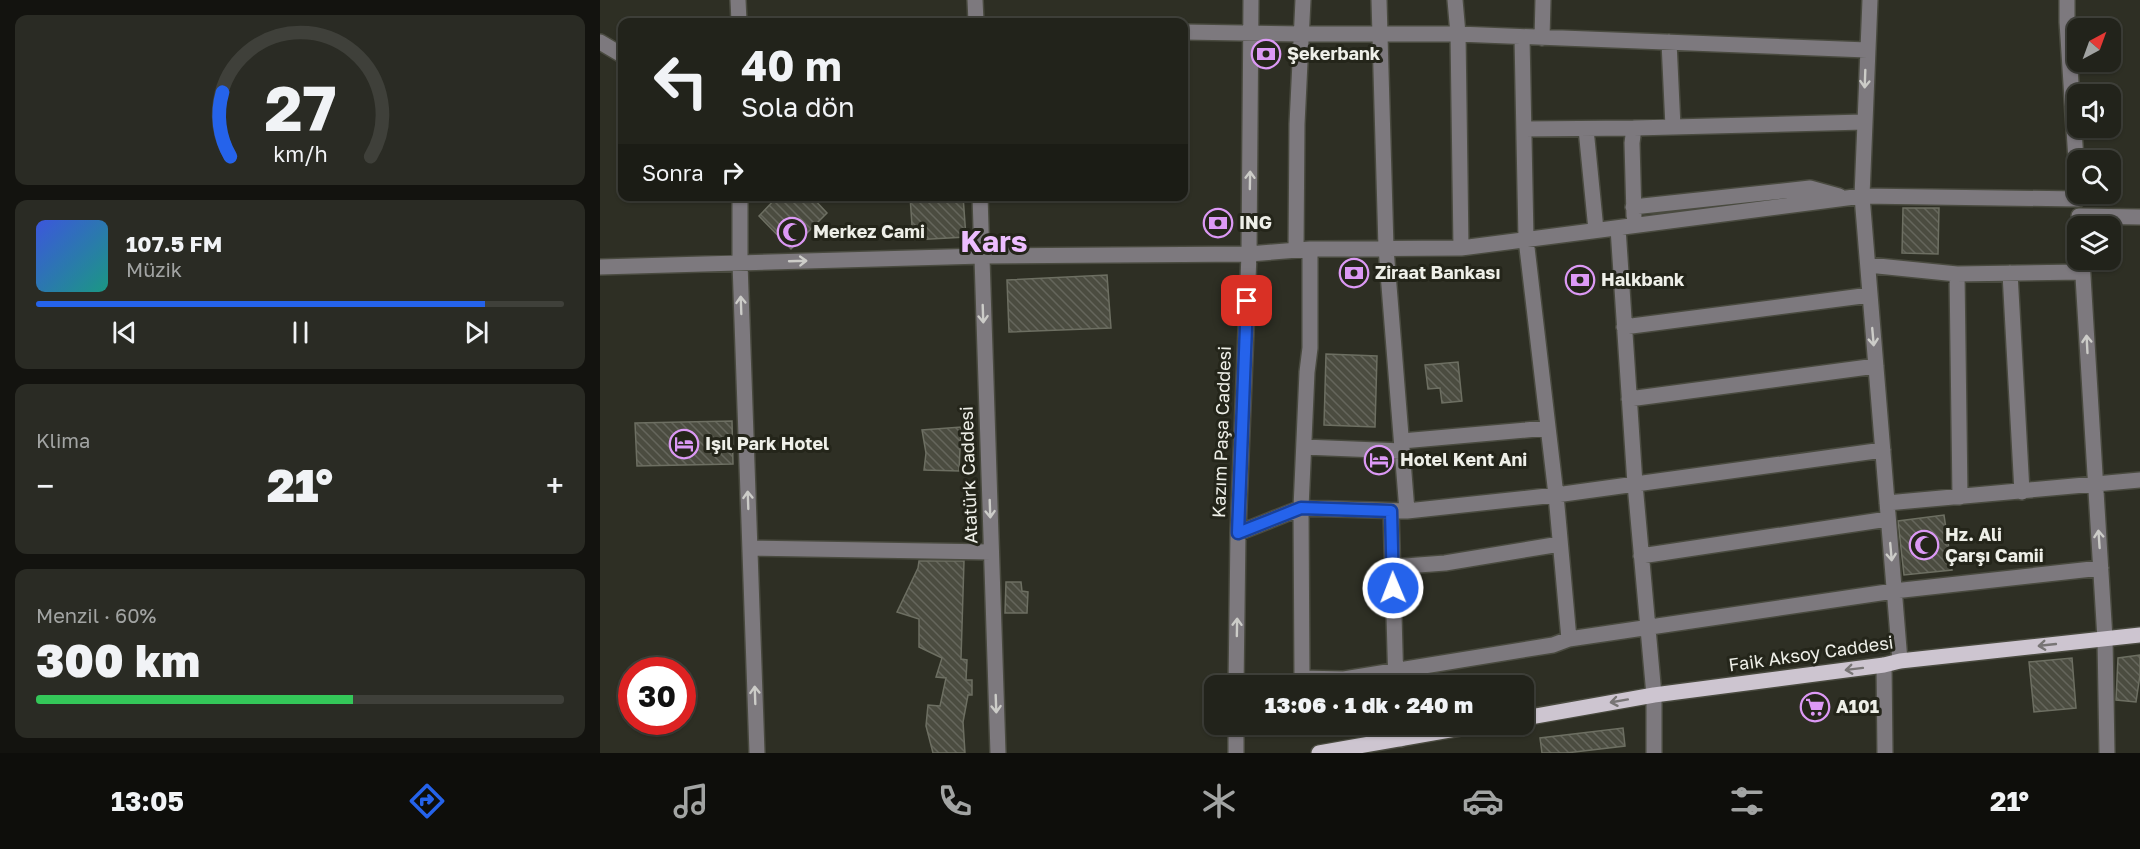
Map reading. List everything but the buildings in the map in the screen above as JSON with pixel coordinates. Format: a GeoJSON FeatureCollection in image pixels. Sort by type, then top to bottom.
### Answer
{"type":"FeatureCollection","features":[{"type":"Feature","properties":{"kind":"main road","name":"Faik Aksoy Caddesi"},"geometry":{"type":"LineString","coordinates":[[1534,716],[1654,695],[1900,661],[2140,635]]}},
{"type":"Feature","properties":{"kind":"main road"},"geometry":{"type":"LineString","coordinates":[[1319,753],[1388,735]]}},
{"type":"Feature","properties":{"kind":"street"},"geometry":{"type":"LineString","coordinates":[[738,0],[739,18]]}},
{"type":"Feature","properties":{"kind":"street"},"geometry":{"type":"LineString","coordinates":[[975,0],[975,18]]}},
{"type":"Feature","properties":{"kind":"street","name":"Kazım Paşa Caddesi"},"geometry":{"type":"LineString","coordinates":[[1236,675],[1238,533],[1249,254],[1251,0]]}},
{"type":"Feature","properties":{"kind":"street"},"geometry":{"type":"LineString","coordinates":[[1302,675],[1301,508],[1310,348],[1297,124],[1303,0]]}},
{"type":"Feature","properties":{"kind":"street"},"geometry":{"type":"LineString","coordinates":[[1379,0],[1386,248],[1407,511]]}},
{"type":"Feature","properties":{"kind":"street"},"geometry":{"type":"LineString","coordinates":[[1455,0],[1458,34],[1461,248]]}},
{"type":"Feature","properties":{"kind":"street"},"geometry":{"type":"LineString","coordinates":[[1542,38],[1543,0]]}},
{"type":"Feature","properties":{"kind":"street"},"geometry":{"type":"LineString","coordinates":[[1870,0],[1864,122],[1855,197],[1868,265],[1900,661]]}},
{"type":"Feature","properties":{"kind":"street"},"geometry":{"type":"LineString","coordinates":[[2067,0],[2076,150]]}},
{"type":"Feature","properties":{"kind":"street"},"geometry":{"type":"LineString","coordinates":[[1188,32],[1458,34],[1867,50]]}},
{"type":"Feature","properties":{"kind":"street"},"geometry":{"type":"LineString","coordinates":[[1522,37],[1526,239],[1556,495],[1569,639]]}},
{"type":"Feature","properties":{"kind":"street"},"geometry":{"type":"LineString","coordinates":[[600,42],[618,53]]}},
{"type":"Feature","properties":{"kind":"street"},"geometry":{"type":"LineString","coordinates":[[1669,42],[1673,127]]}},
{"type":"Feature","properties":{"kind":"street"},"geometry":{"type":"LineString","coordinates":[[1524,129],[1864,122]]}},
{"type":"Feature","properties":{"kind":"street"},"geometry":{"type":"LineString","coordinates":[[1634,128],[1632,143],[1634,225]]}},
{"type":"Feature","properties":{"kind":"street"},"geometry":{"type":"LineString","coordinates":[[1586,129],[1596,230]]}},
{"type":"Feature","properties":{"kind":"street"},"geometry":{"type":"LineString","coordinates":[[1633,207],[1810,188],[1855,197]]}},
{"type":"Feature","properties":{"kind":"street"},"geometry":{"type":"LineString","coordinates":[[600,267],[982,256],[1249,254],[1303,249],[1461,248],[1855,197],[2067,194]]}},
{"type":"Feature","properties":{"kind":"street"},"geometry":{"type":"LineString","coordinates":[[740,201],[740,263],[757,753]]}},
{"type":"Feature","properties":{"kind":"street","name":"Atatürk Caddesi"},"geometry":{"type":"LineString","coordinates":[[980,201],[998,753]]}},
{"type":"Feature","properties":{"kind":"street"},"geometry":{"type":"LineString","coordinates":[[2121,218],[2140,217]]}},
{"type":"Feature","properties":{"kind":"street"},"geometry":{"type":"LineString","coordinates":[[1618,228],[1635,484],[1654,695],[1654,753]]}},
{"type":"Feature","properties":{"kind":"street"},"geometry":{"type":"LineString","coordinates":[[1868,265],[1957,274],[2010,273],[2067,267]]}},
{"type":"Feature","properties":{"kind":"street"},"geometry":{"type":"LineString","coordinates":[[2082,270],[2105,639],[2107,753]]}},
{"type":"Feature","properties":{"kind":"street"},"geometry":{"type":"LineString","coordinates":[[2010,273],[2022,492]]}},
{"type":"Feature","properties":{"kind":"street"},"geometry":{"type":"LineString","coordinates":[[1957,274],[1960,497]]}},
{"type":"Feature","properties":{"kind":"street"},"geometry":{"type":"LineString","coordinates":[[1624,327],[1870,295]]}},
{"type":"Feature","properties":{"kind":"street"},"geometry":{"type":"LineString","coordinates":[[1629,399],[1876,366]]}},
{"type":"Feature","properties":{"kind":"street"},"geometry":{"type":"LineString","coordinates":[[1304,447],[1402,446],[1548,428]]}},
{"type":"Feature","properties":{"kind":"street"},"geometry":{"type":"LineString","coordinates":[[1238,533],[1301,508],[1407,511],[1556,495],[1883,450]]}},
{"type":"Feature","properties":{"kind":"street"},"geometry":{"type":"LineString","coordinates":[[1641,556],[1960,497],[2140,480]]}},
{"type":"Feature","properties":{"kind":"street"},"geometry":{"type":"LineString","coordinates":[[1391,511],[1395,675]]}},
{"type":"Feature","properties":{"kind":"street"},"geometry":{"type":"LineString","coordinates":[[1392,567],[1445,563],[1560,544]]}},
{"type":"Feature","properties":{"kind":"street"},"geometry":{"type":"LineString","coordinates":[[750,548],[991,552]]}},
{"type":"Feature","properties":{"kind":"street"},"geometry":{"type":"LineString","coordinates":[[1409,675],[1553,645],[1569,639],[1894,591],[2101,568]]}},
{"type":"Feature","properties":{"kind":"street"},"geometry":{"type":"LineString","coordinates":[[1884,665],[1886,753]]}},
{"type":"Feature","properties":{"kind":"street"},"geometry":{"type":"LineString","coordinates":[[1236,735],[1236,753]]}},
{"type":"Feature","properties":{"kind":"place","name":"Şekerbank"},"geometry":{"type":"Point","coordinates":[1266,54]}},
{"type":"Feature","properties":{"kind":"place","name":"ING"},"geometry":{"type":"Point","coordinates":[1218,223]}},
{"type":"Feature","properties":{"kind":"place","name":"Merkez Cami"},"geometry":{"type":"Point","coordinates":[792,232]}},
{"type":"Feature","properties":{"kind":"place","name":"Ziraat Bankası"},"geometry":{"type":"Point","coordinates":[1354,273]}},
{"type":"Feature","properties":{"kind":"place","name":"Halkbank"},"geometry":{"type":"Point","coordinates":[1580,280]}},
{"type":"Feature","properties":{"kind":"place","name":"Işıl Park Hotel"},"geometry":{"type":"Point","coordinates":[684,444]}},
{"type":"Feature","properties":{"kind":"place","name":"Hotel Kent Ani"},"geometry":{"type":"Point","coordinates":[1379,460]}},
{"type":"Feature","properties":{"kind":"place","name":"Hz. Ali Çarşı Camii"},"geometry":{"type":"Point","coordinates":[1924,545]}},
{"type":"Feature","properties":{"kind":"place","name":"A101"},"geometry":{"type":"Point","coordinates":[1815,707]}},
{"type":"Feature","properties":{"kind":"district","name":"Kars"},"geometry":{"type":"Point","coordinates":[994,242]}},
{"type":"Feature","properties":{"kind":"route"},"geometry":{"type":"LineString","coordinates":[[1247,301],[1238,533],[1301,508],[1391,511],[1393,588]]}}]}
